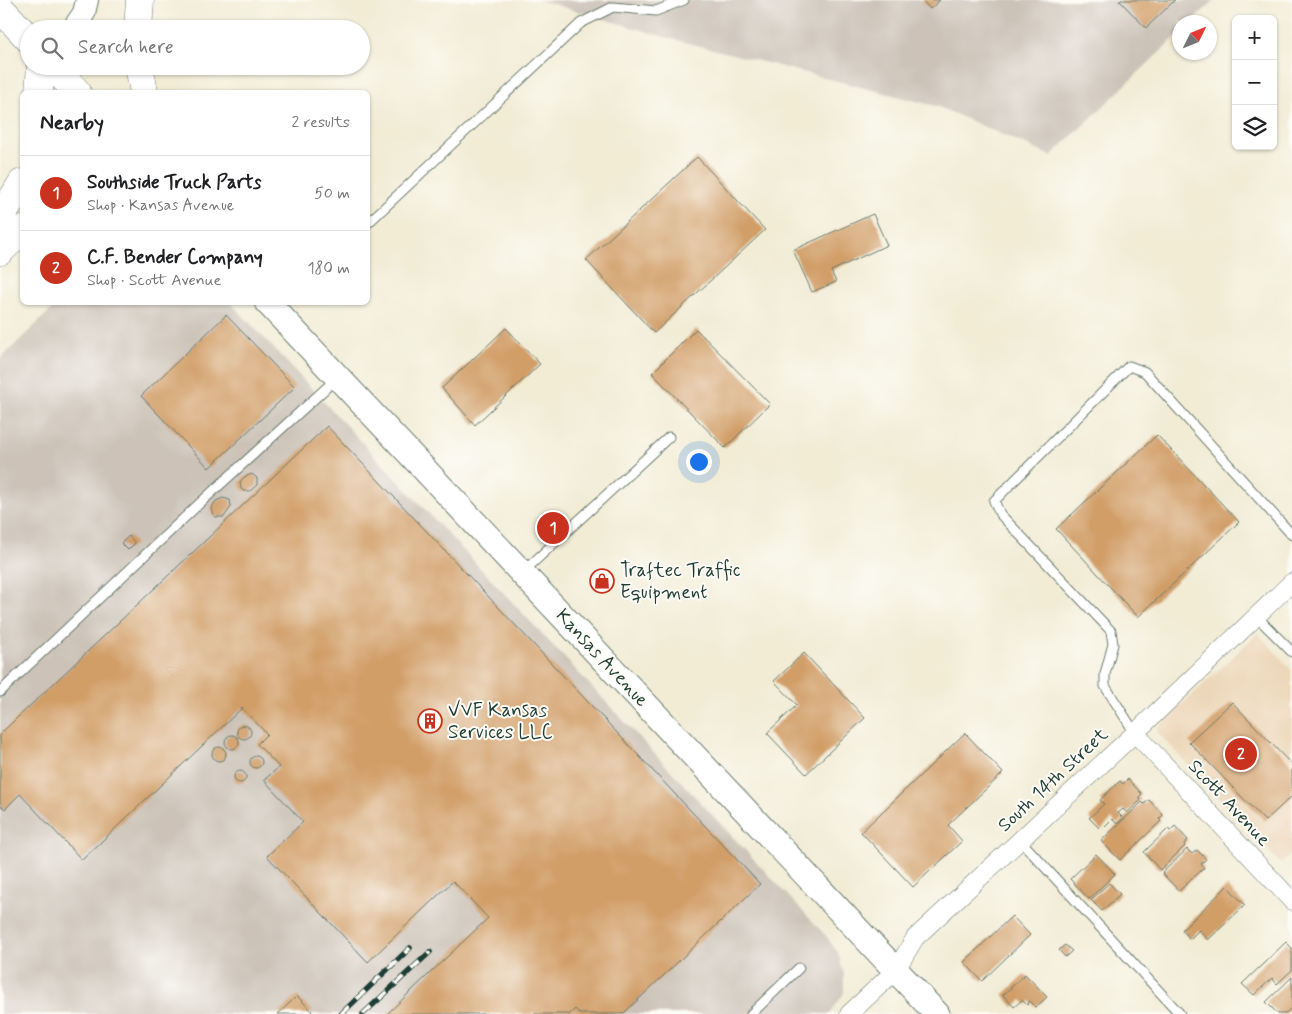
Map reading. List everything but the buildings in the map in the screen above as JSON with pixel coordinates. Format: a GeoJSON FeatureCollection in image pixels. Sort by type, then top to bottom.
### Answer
{"type":"FeatureCollection","features":[{"type":"Feature","properties":{"kind":"main road"},"geometry":{"type":"LineString","coordinates":[[139,20],[140,0]]}},
{"type":"Feature","properties":{"kind":"main road"},"geometry":{"type":"LineString","coordinates":[[0,8],[20,29]]}},
{"type":"Feature","properties":{"kind":"main road"},"geometry":{"type":"LineString","coordinates":[[38,90],[40,75]]}},
{"type":"Feature","properties":{"kind":"main road"},"geometry":{"type":"LineString","coordinates":[[61,75],[75,90]]}},
{"type":"Feature","properties":{"kind":"main road"},"geometry":{"type":"LineString","coordinates":[[141,75],[144,90]]}},
{"type":"Feature","properties":{"kind":"main road"},"geometry":{"type":"LineString","coordinates":[[0,219],[20,186]]}},
{"type":"Feature","properties":{"kind":"main road"},"geometry":{"type":"LineString","coordinates":[[0,252],[20,232]]}},
{"type":"Feature","properties":{"kind":"main road","name":"Kansas Avenue"},"geometry":{"type":"LineString","coordinates":[[275,305],[338,377],[937,1014]]}},
{"type":"Feature","properties":{"kind":"street"},"geometry":{"type":"LineString","coordinates":[[79,20],[84,13],[87,0]]}},
{"type":"Feature","properties":{"kind":"street","name":"South 14th Street"},"geometry":{"type":"LineString","coordinates":[[849,1014],[896,970],[915,938],[1135,733],[1292,582]]}},
{"type":"Feature","properties":{"kind":"street","name":"Scott Avenue"},"geometry":{"type":"LineString","coordinates":[[1135,733],[1292,901]]}},
{"type":"Feature","properties":{"kind":"lane"},"geometry":{"type":"LineString","coordinates":[[370,221],[582,22],[613,7],[656,11],[684,0]]}},
{"type":"Feature","properties":{"kind":"lane"},"geometry":{"type":"LineString","coordinates":[[1135,733],[1105,686],[1105,674],[1113,644],[1111,630],[1000,514],[994,502],[1129,366],[1145,372],[1292,535]]}},
{"type":"Feature","properties":{"kind":"lane"},"geometry":{"type":"LineString","coordinates":[[0,692],[200,503],[338,377]]}},
{"type":"Feature","properties":{"kind":"lane"},"geometry":{"type":"LineString","coordinates":[[522,573],[669,437]]}},
{"type":"Feature","properties":{"kind":"lane"},"geometry":{"type":"LineString","coordinates":[[1256,616],[1292,652]]}},
{"type":"Feature","properties":{"kind":"lane"},"geometry":{"type":"LineString","coordinates":[[1020,840],[1180,1014]]}},
{"type":"Feature","properties":{"kind":"lane"},"geometry":{"type":"LineString","coordinates":[[751,1014],[799,968]]}},
{"type":"Feature","properties":{"kind":"shaded area"},"geometry":{"type":"Polygon","coordinates":[[[539,0],[1215,0],[1199,15],[1172,15],[1172,41],[1051,156],[939,107],[665,37],[539,0]]]}},
{"type":"Feature","properties":{"kind":"shaded area"},"geometry":{"type":"Polygon","coordinates":[[[56,305],[233,305],[827,937],[838,953],[844,974],[844,993],[830,1014],[0,1014],[0,359],[56,305]]]}},
{"type":"Feature","properties":{"kind":"shaded area"},"geometry":{"type":"Polygon","coordinates":[[[1258,633],[1292,670],[1292,853],[1281,864],[1158,733],[1158,727],[1258,633]]]}},
{"type":"Feature","properties":{"kind":"railway"},"geometry":{"type":"LineString","coordinates":[[341,1014],[410,948]]}},
{"type":"Feature","properties":{"kind":"railway"},"geometry":{"type":"LineString","coordinates":[[363,1014],[430,952]]}},
{"type":"Feature","properties":{"kind":"place","name":"Southside Truck Parts"},"geometry":{"type":"Point","coordinates":[553,528]}},
{"type":"Feature","properties":{"kind":"place","name":"Traftec Traffic Equipment"},"geometry":{"type":"Point","coordinates":[602,581]}},
{"type":"Feature","properties":{"kind":"place","name":"VVF Kansas Services LLC"},"geometry":{"type":"Point","coordinates":[430,721]}},
{"type":"Feature","properties":{"kind":"place","name":"C.F. Bender Company"},"geometry":{"type":"Point","coordinates":[1241,754]}}]}
